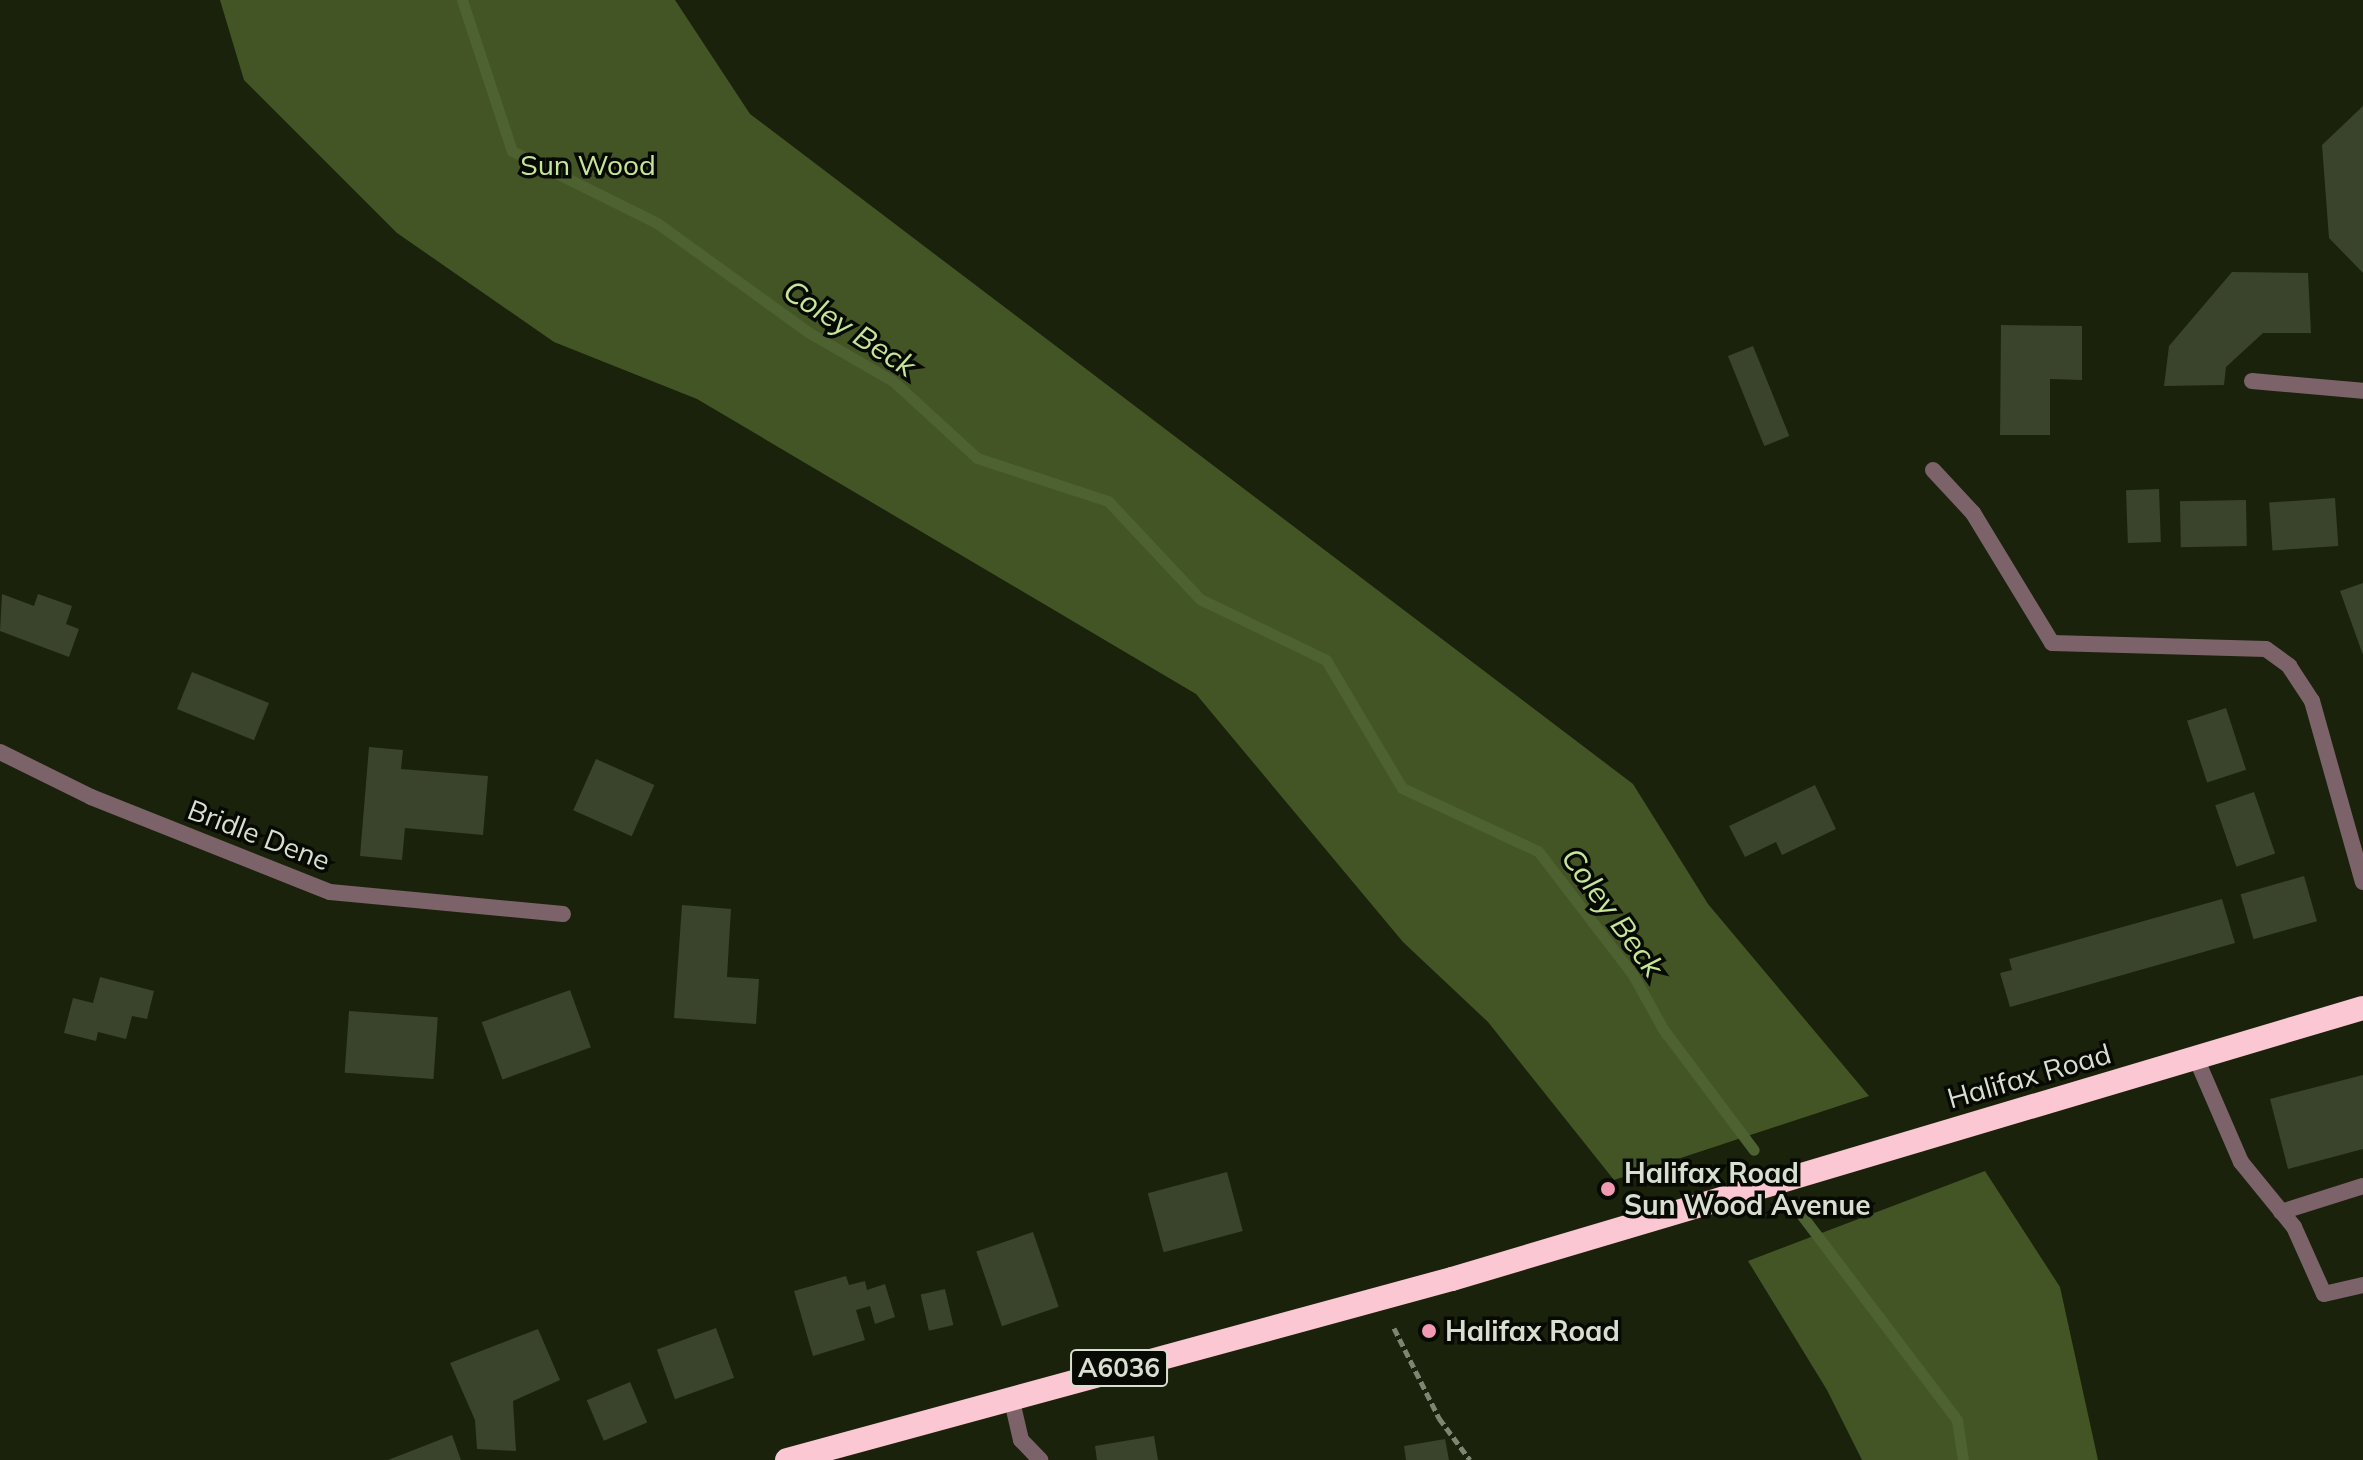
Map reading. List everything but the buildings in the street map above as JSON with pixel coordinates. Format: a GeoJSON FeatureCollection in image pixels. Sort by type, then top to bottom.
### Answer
{"type":"FeatureCollection","features":[{"type":"Feature","properties":{"kind":"highway","name":"Halifax Road"},"geometry":{"type":"LineString","coordinates":[[787,1460],[1379,1298],[2363,1008]]}},
{"type":"Feature","properties":{"kind":"street"},"geometry":{"type":"LineString","coordinates":[[2252,381],[2363,391]]}},
{"type":"Feature","properties":{"kind":"street"},"geometry":{"type":"LineString","coordinates":[[1933,470],[1973,513],[2052,643],[2266,649],[2289,666],[2312,701],[2363,882]]}},
{"type":"Feature","properties":{"kind":"street","name":"Bridle Dene"},"geometry":{"type":"LineString","coordinates":[[0,752],[91,797],[330,892],[563,914]]}},
{"type":"Feature","properties":{"kind":"street"},"geometry":{"type":"LineString","coordinates":[[2196,1058],[2241,1162],[2294,1227],[2324,1294],[2363,1285]]}},
{"type":"Feature","properties":{"kind":"street"},"geometry":{"type":"LineString","coordinates":[[2281,1212],[2363,1186]]}},
{"type":"Feature","properties":{"kind":"street"},"geometry":{"type":"LineString","coordinates":[[1011,1397],[1021,1440],[1040,1460]]}},
{"type":"Feature","properties":{"kind":"path"},"geometry":{"type":"LineString","coordinates":[[1379,1298],[1439,1418],[1470,1460]]}},
{"type":"Feature","properties":{"kind":"green space","name":"Sun Wood"},"geometry":{"type":"Polygon","coordinates":[[[220,0],[675,0],[750,114],[1633,784],[1708,904],[1869,1096],[1614,1180],[1488,1022],[1403,942],[1196,694],[697,399],[554,342],[397,233],[244,80],[220,0]]]}},
{"type":"Feature","properties":{"kind":"green space"},"geometry":{"type":"Polygon","coordinates":[[[1985,1171],[2060,1287],[2098,1460],[1862,1460],[1827,1390],[1748,1261],[1985,1171]]]}},
{"type":"Feature","properties":{"kind":"waterway","name":"Coley Beck"},"geometry":{"type":"LineString","coordinates":[[462,0],[512,151],[657,223],[808,332],[893,381],[977,458],[1108,501],[1200,599],[1326,660],[1402,788],[1538,851],[1633,975],[1666,1034]]}},
{"type":"Feature","properties":{"kind":"waterway","name":"Coley Beck"},"geometry":{"type":"LineString","coordinates":[[1663,1029],[1754,1150]]}},
{"type":"Feature","properties":{"kind":"waterway","name":"Coley Beck"},"geometry":{"type":"LineString","coordinates":[[1800,1213],[1957,1420],[1963,1460]]}},
{"type":"Feature","properties":{"kind":"place","name":"Halifax Road Sun Wood Avenue"},"geometry":{"type":"Point","coordinates":[1608,1189]}},
{"type":"Feature","properties":{"kind":"place","name":"Halifax Road"},"geometry":{"type":"Point","coordinates":[1429,1331]}}]}
